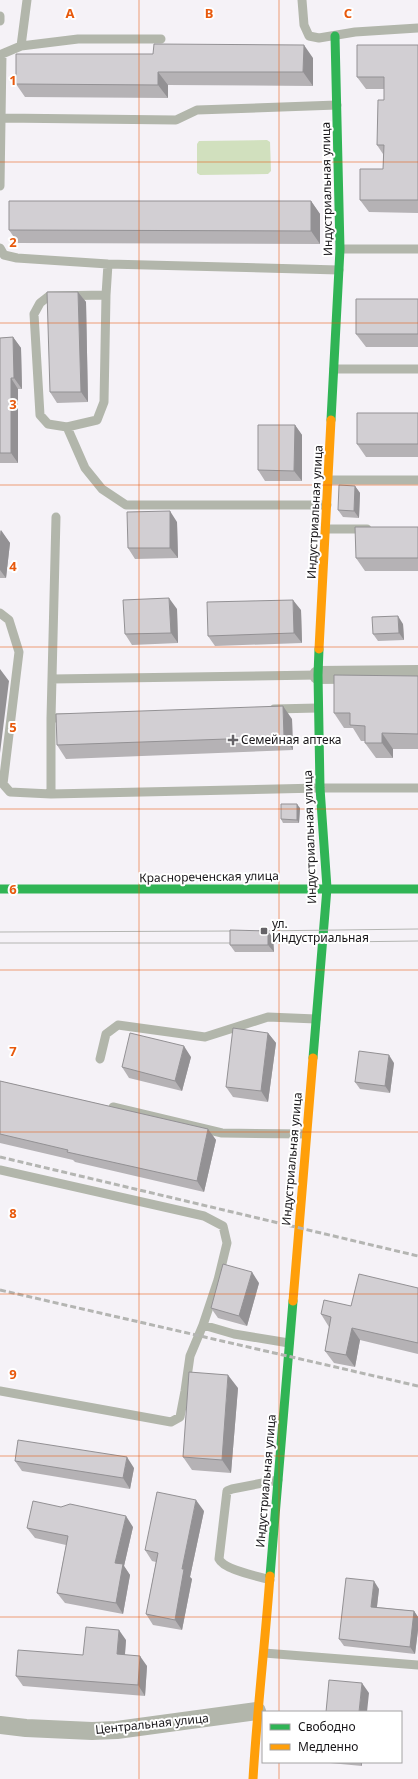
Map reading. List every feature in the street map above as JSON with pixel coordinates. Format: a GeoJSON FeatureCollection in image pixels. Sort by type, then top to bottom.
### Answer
{"type":"FeatureCollection","features":[{"type":"Feature","properties":{"kind":"street","name":"Индустриальная улица"},"geometry":{"type":"LineString","coordinates":[[253,1779],[257,1711],[264,1653],[326,888],[320,788],[318,675],[327,505],[330,480],[340,249],[335,36]]}},
{"type":"Feature","properties":{"kind":"street"},"geometry":{"type":"LineString","coordinates":[[318,675],[418,674]]}},
{"type":"Feature","properties":{"kind":"street","name":"Краснореченская улица"},"geometry":{"type":"LineString","coordinates":[[0,889],[418,889]]}},
{"type":"Feature","properties":{"kind":"street","name":"Центральная улица"},"geometry":{"type":"LineString","coordinates":[[0,1725],[41,1729],[92,1731],[116,1730],[257,1711]]}},
{"type":"Feature","properties":{"kind":"lane"},"geometry":{"type":"LineString","coordinates":[[21,46],[26,18],[27,0]]}},
{"type":"Feature","properties":{"kind":"lane"},"geometry":{"type":"LineString","coordinates":[[302,0],[304,25],[309,36],[319,38],[355,32],[418,28]]}},
{"type":"Feature","properties":{"kind":"lane"},"geometry":{"type":"LineString","coordinates":[[0,16],[0,21]]}},
{"type":"Feature","properties":{"kind":"lane"},"geometry":{"type":"LineString","coordinates":[[0,186],[2,54],[21,46],[78,39],[161,39]]}},
{"type":"Feature","properties":{"kind":"lane"},"geometry":{"type":"LineString","coordinates":[[2,118],[176,120],[197,110],[337,105]]}},
{"type":"Feature","properties":{"kind":"lane"},"geometry":{"type":"LineString","coordinates":[[0,248],[4,255],[17,258],[108,264],[339,270]]}},
{"type":"Feature","properties":{"kind":"lane"},"geometry":{"type":"LineString","coordinates":[[340,249],[418,249]]}},
{"type":"Feature","properties":{"kind":"lane"},"geometry":{"type":"LineString","coordinates":[[106,295],[49,296],[40,303],[34,314],[40,415],[48,424],[67,427],[97,420],[101,412],[104,402],[108,264]]}},
{"type":"Feature","properties":{"kind":"lane"},"geometry":{"type":"LineString","coordinates":[[334,369],[418,369]]}},
{"type":"Feature","properties":{"kind":"lane"},"geometry":{"type":"LineString","coordinates":[[67,427],[85,468],[102,489],[126,505],[327,505]]}},
{"type":"Feature","properties":{"kind":"lane"},"geometry":{"type":"LineString","coordinates":[[330,480],[418,480]]}},
{"type":"Feature","properties":{"kind":"lane"},"geometry":{"type":"LineString","coordinates":[[51,794],[51,718],[56,517]]}},
{"type":"Feature","properties":{"kind":"lane"},"geometry":{"type":"LineString","coordinates":[[326,529],[380,529]]}},
{"type":"Feature","properties":{"kind":"lane"},"geometry":{"type":"LineString","coordinates":[[0,613],[10,620],[19,652],[4,784],[10,792],[51,794],[320,788],[418,788]]}},
{"type":"Feature","properties":{"kind":"lane"},"geometry":{"type":"LineString","coordinates":[[52,679],[318,675]]}},
{"type":"Feature","properties":{"kind":"lane"},"geometry":{"type":"LineString","coordinates":[[263,710],[318,708]]}},
{"type":"Feature","properties":{"kind":"lane"},"geometry":{"type":"LineString","coordinates":[[51,718],[74,717]]}},
{"type":"Feature","properties":{"kind":"lane"},"geometry":{"type":"LineString","coordinates":[[100,1059],[106,1034],[118,1025],[204,1037],[268,1017],[316,1019]]}},
{"type":"Feature","properties":{"kind":"lane"},"geometry":{"type":"LineString","coordinates":[[113,1107],[222,1133],[306,1134]]}},
{"type":"Feature","properties":{"kind":"lane"},"geometry":{"type":"LineString","coordinates":[[0,1170],[204,1216],[223,1226],[227,1243],[218,1280],[190,1356],[180,1417],[171,1422],[0,1391]]}},
{"type":"Feature","properties":{"kind":"lane"},"geometry":{"type":"LineString","coordinates":[[202,1325],[234,1334],[289,1343]]}},
{"type":"Feature","properties":{"kind":"lane"},"geometry":{"type":"LineString","coordinates":[[270,1580],[228,1567],[220,1562],[219,1559],[227,1491],[230,1489],[278,1480]]}},
{"type":"Feature","properties":{"kind":"lane"},"geometry":{"type":"LineString","coordinates":[[264,1653],[418,1665]]}},
{"type":"Feature","properties":{"kind":"green space"},"geometry":{"type":"Polygon","coordinates":[[[267,140],[270,142],[271,171],[268,174],[200,175],[197,173],[197,144],[199,141],[267,140]]]}},
{"type":"Feature","properties":{"kind":"building"},"geometry":{"type":"Polygon","coordinates":[[[154,44],[304,45],[303,72],[158,72],[158,85],[16,84],[16,54],[153,54],[154,44]]]}},
{"type":"Feature","properties":{"kind":"building"},"geometry":{"type":"Polygon","coordinates":[[[357,45],[418,45],[418,200],[360,200],[360,169],[383,169],[384,145],[377,145],[378,100],[384,100],[384,77],[357,77],[357,45]]]}},
{"type":"Feature","properties":{"kind":"building"},"geometry":{"type":"Polygon","coordinates":[[[9,201],[311,201],[311,231],[9,230],[9,201]]]}},
{"type":"Feature","properties":{"kind":"building"},"geometry":{"type":"Polygon","coordinates":[[[47,292],[78,292],[81,392],[50,392],[47,292]]]}},
{"type":"Feature","properties":{"kind":"building"},"geometry":{"type":"Polygon","coordinates":[[[356,299],[418,299],[418,334],[356,334],[356,299]]]}},
{"type":"Feature","properties":{"kind":"building"},"geometry":{"type":"Polygon","coordinates":[[[13,337],[14,378],[11,378],[11,453],[0,453],[0,338],[13,337]]]}},
{"type":"Feature","properties":{"kind":"building"},"geometry":{"type":"Polygon","coordinates":[[[357,413],[418,413],[418,444],[357,444],[357,413]]]}},
{"type":"Feature","properties":{"kind":"building"},"geometry":{"type":"Polygon","coordinates":[[[258,425],[295,425],[294,471],[258,470],[258,425]]]}},
{"type":"Feature","properties":{"kind":"building"},"geometry":{"type":"Polygon","coordinates":[[[339,485],[355,486],[354,511],[338,510],[339,485]]]}},
{"type":"Feature","properties":{"kind":"building"},"geometry":{"type":"Polygon","coordinates":[[[170,511],[170,548],[128,548],[127,512],[170,511]]]}},
{"type":"Feature","properties":{"kind":"building"},"geometry":{"type":"Polygon","coordinates":[[[355,527],[418,527],[418,558],[356,558],[355,527]]]}},
{"type":"Feature","properties":{"kind":"building"},"geometry":{"type":"Polygon","coordinates":[[[169,598],[171,633],[125,634],[123,600],[169,598]]]}},
{"type":"Feature","properties":{"kind":"building"},"geometry":{"type":"Polygon","coordinates":[[[293,600],[294,633],[208,636],[207,602],[293,600]]]}},
{"type":"Feature","properties":{"kind":"building"},"geometry":{"type":"Polygon","coordinates":[[[398,616],[399,633],[373,634],[372,617],[398,616]]]}},
{"type":"Feature","properties":{"kind":"building"},"geometry":{"type":"Polygon","coordinates":[[[334,675],[418,676],[418,734],[382,733],[382,743],[365,743],[365,726],[350,725],[350,713],[334,713],[334,675]]]}},
{"type":"Feature","properties":{"kind":"building"},"geometry":{"type":"Polygon","coordinates":[[[283,706],[284,737],[57,745],[56,714],[283,706]]]}},
{"type":"Feature","properties":{"kind":"building"},"geometry":{"type":"Polygon","coordinates":[[[281,804],[297,804],[297,820],[281,819],[281,804]]]}},
{"type":"Feature","properties":{"kind":"building"},"geometry":{"type":"Polygon","coordinates":[[[230,930],[268,931],[268,945],[230,945],[230,930]]]}},
{"type":"Feature","properties":{"kind":"building"},"geometry":{"type":"Polygon","coordinates":[[[233,1028],[268,1033],[261,1091],[226,1087],[233,1028]]]}},
{"type":"Feature","properties":{"kind":"building"},"geometry":{"type":"Polygon","coordinates":[[[130,1033],[184,1046],[175,1081],[122,1067],[130,1033]]]}},
{"type":"Feature","properties":{"kind":"building"},"geometry":{"type":"Polygon","coordinates":[[[359,1051],[389,1055],[385,1086],[355,1082],[359,1051]]]}},
{"type":"Feature","properties":{"kind":"building"},"geometry":{"type":"Polygon","coordinates":[[[0,1081],[208,1129],[197,1181],[67,1152],[68,1150],[0,1134],[0,1081]]]}},
{"type":"Feature","properties":{"kind":"building"},"geometry":{"type":"Polygon","coordinates":[[[223,1264],[252,1272],[239,1316],[211,1308],[223,1264]]]}},
{"type":"Feature","properties":{"kind":"building"},"geometry":{"type":"Polygon","coordinates":[[[359,1274],[418,1288],[418,1343],[352,1328],[346,1355],[325,1351],[331,1317],[321,1314],[324,1300],[351,1306],[359,1274]]]}},
{"type":"Feature","properties":{"kind":"building"},"geometry":{"type":"Polygon","coordinates":[[[189,1372],[228,1375],[222,1460],[183,1457],[189,1372]]]}},
{"type":"Feature","properties":{"kind":"building"},"geometry":{"type":"Polygon","coordinates":[[[18,1440],[127,1457],[123,1478],[15,1461],[18,1440]]]}},
{"type":"Feature","properties":{"kind":"building"},"geometry":{"type":"Polygon","coordinates":[[[157,1492],[196,1500],[182,1569],[184,1569],[175,1620],[146,1614],[158,1553],[145,1550],[157,1492]]]}},
{"type":"Feature","properties":{"kind":"building"},"geometry":{"type":"Polygon","coordinates":[[[33,1501],[61,1507],[70,1504],[126,1516],[115,1563],[123,1564],[116,1603],[57,1593],[68,1536],[27,1528],[33,1501]]]}},
{"type":"Feature","properties":{"kind":"building"},"geometry":{"type":"Polygon","coordinates":[[[346,1578],[374,1581],[371,1607],[414,1611],[410,1647],[339,1639],[346,1578]]]}},
{"type":"Feature","properties":{"kind":"building"},"geometry":{"type":"Polygon","coordinates":[[[86,1627],[119,1630],[117,1654],[140,1656],[138,1685],[16,1676],[18,1650],[83,1655],[86,1627]]]}},
{"type":"Feature","properties":{"kind":"building"},"geometry":{"type":"Polygon","coordinates":[[[329,1680],[362,1683],[359,1711],[326,1711],[329,1680]]]}},
{"type":"Feature","properties":{"kind":"tram line"},"geometry":{"type":"LineString","coordinates":[[258,931],[418,929]]}},
{"type":"Feature","properties":{"kind":"tram line"},"geometry":{"type":"LineString","coordinates":[[0,932],[240,931]]}},
{"type":"Feature","properties":{"kind":"tram line"},"geometry":{"type":"LineString","coordinates":[[262,943],[418,941]]}},
{"type":"Feature","properties":{"kind":"tram line"},"geometry":{"type":"LineString","coordinates":[[0,943],[240,943]]}},
{"type":"Feature","properties":{"kind":"railway"},"geometry":{"type":"LineString","coordinates":[[0,1157],[418,1256]]}},
{"type":"Feature","properties":{"kind":"railway"},"geometry":{"type":"LineString","coordinates":[[0,1290],[418,1386]]}},
{"type":"Feature","properties":{"kind":"traffic: fast"},"geometry":{"type":"LineString","coordinates":[[331,420],[340,249],[335,36]]}},
{"type":"Feature","properties":{"kind":"traffic: fast"},"geometry":{"type":"LineString","coordinates":[[313,1058],[327,888],[320,788],[319,649]]}},
{"type":"Feature","properties":{"kind":"traffic: fast"},"geometry":{"type":"LineString","coordinates":[[0,889],[418,889]]}},
{"type":"Feature","properties":{"kind":"traffic: fast"},"geometry":{"type":"LineString","coordinates":[[270,1576],[293,1301]]}},
{"type":"Feature","properties":{"kind":"traffic: slow"},"geometry":{"type":"LineString","coordinates":[[319,649],[331,420]]}},
{"type":"Feature","properties":{"kind":"traffic: slow"},"geometry":{"type":"LineString","coordinates":[[293,1301],[313,1058]]}},
{"type":"Feature","properties":{"kind":"traffic: slow"},"geometry":{"type":"LineString","coordinates":[[253,1779],[270,1576]]}},
{"type":"Feature","properties":{"kind":"place","name":"Семейная аптека"},"geometry":{"type":"Point","coordinates":[233,740]}},
{"type":"Feature","properties":{"kind":"place","name":"ул. Индустриальная"},"geometry":{"type":"Point","coordinates":[264,931]}}]}
